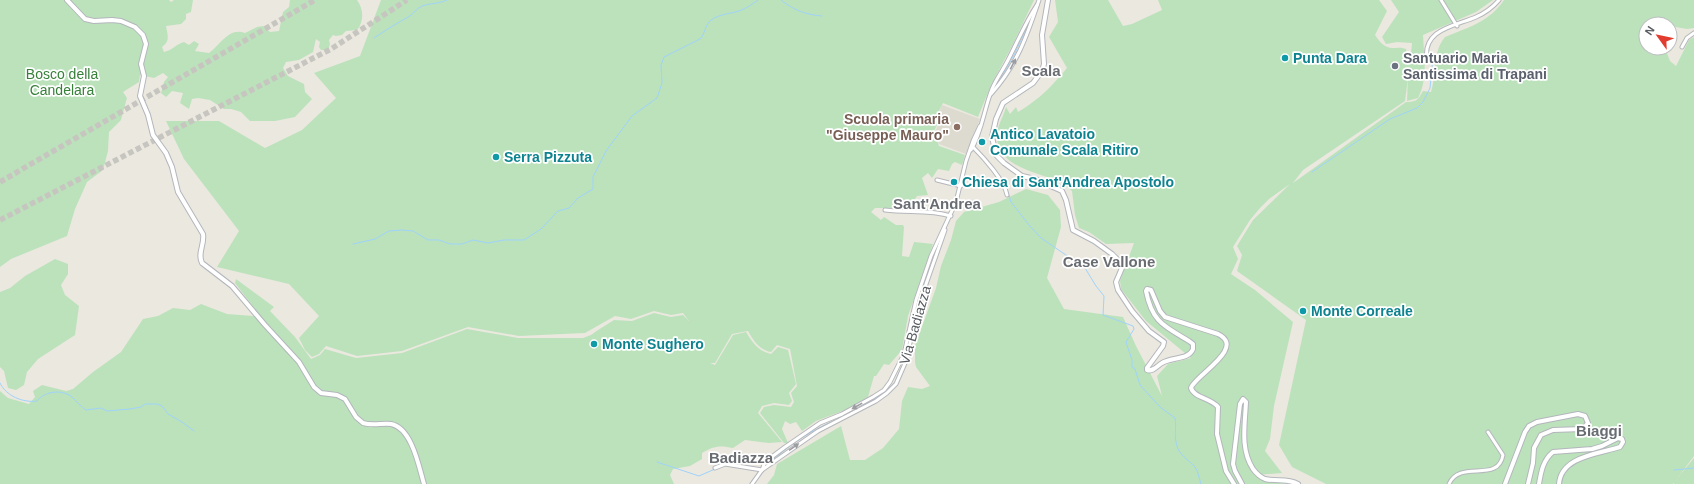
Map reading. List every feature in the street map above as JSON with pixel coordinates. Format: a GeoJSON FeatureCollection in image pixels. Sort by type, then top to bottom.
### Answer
{"type":"FeatureCollection","features":[{"type":"Feature","properties":{"kind":"main road"},"geometry":{"type":"LineString","coordinates":[[67,0],[85,19],[92,21],[121,21],[135,27],[144,38],[145,47],[141,64],[144,76],[140,96],[148,115],[153,135],[166,153],[172,167],[178,192],[203,234],[204,240],[200,257],[202,263],[236,291],[299,362],[309,382],[316,389],[322,393],[337,395],[345,399],[356,417],[363,423],[390,424],[402,431],[411,444],[424,484]]}},
{"type":"Feature","properties":{"kind":"main road"},"geometry":{"type":"LineString","coordinates":[[1048,0],[1042,35],[1044,64],[1042,71],[1037,79],[1029,86],[1004,102],[997,115],[992,132],[992,142],[997,157],[1020,176],[1035,179],[1061,190],[1066,200],[1073,230],[1099,244],[1120,262],[1122,268],[1116,282],[1117,288],[1130,309],[1149,331],[1164,342],[1163,346],[1147,368],[1148,371],[1165,361],[1190,355],[1194,349],[1191,342],[1158,321],[1146,294],[1148,289],[1151,290],[1160,311],[1165,316],[1218,334],[1225,339],[1227,344],[1224,352],[1211,368],[1193,383],[1191,388],[1194,394],[1210,400],[1218,407],[1217,434],[1225,470],[1234,484]]}},
{"type":"Feature","properties":{"kind":"main road"},"geometry":{"type":"LineString","coordinates":[[1242,484],[1234,470],[1233,461],[1240,404],[1243,399],[1246,402],[1244,432],[1246,453],[1257,474],[1264,479],[1288,480],[1298,484]]}},
{"type":"Feature","properties":{"kind":"main road"},"geometry":{"type":"LineString","coordinates":[[1505,484],[1529,426],[1537,422],[1576,414],[1585,416],[1588,422],[1583,429],[1553,430],[1541,435],[1534,448],[1533,465],[1528,484]]}},
{"type":"Feature","properties":{"kind":"main road"},"geometry":{"type":"LineString","coordinates":[[1539,484],[1543,467],[1553,452],[1592,449],[1618,438],[1623,440],[1623,444],[1620,447],[1578,460],[1570,464],[1560,476],[1559,484]]}},
{"type":"Feature","properties":{"kind":"street"},"geometry":{"type":"LineString","coordinates":[[990,95],[1009,72],[1023,44],[1038,0]]}},
{"type":"Feature","properties":{"kind":"street"},"geometry":{"type":"LineString","coordinates":[[1441,0],[1457,25]]}},
{"type":"Feature","properties":{"kind":"street"},"geometry":{"type":"LineString","coordinates":[[1427,60],[1430,44],[1435,36],[1457,25],[1483,15],[1494,8],[1500,0]]}},
{"type":"Feature","properties":{"kind":"street"},"geometry":{"type":"LineString","coordinates":[[990,95],[1028,18],[1037,5]]}},
{"type":"Feature","properties":{"kind":"street"},"geometry":{"type":"LineString","coordinates":[[1682,47],[1687,38],[1694,33]]}},
{"type":"Feature","properties":{"kind":"street","name":"Via Badiazza"},"geometry":{"type":"LineString","coordinates":[[752,484],[762,470],[765,462],[811,429],[848,411],[884,390],[894,376],[907,346],[916,300],[931,256],[951,216],[961,186],[968,155],[980,126],[990,95]]}},
{"type":"Feature","properties":{"kind":"street"},"geometry":{"type":"LineString","coordinates":[[972,147],[985,161],[1005,188],[1007,195]]}},
{"type":"Feature","properties":{"kind":"street"},"geometry":{"type":"LineString","coordinates":[[937,180],[961,186]]}},
{"type":"Feature","properties":{"kind":"street"},"geometry":{"type":"LineString","coordinates":[[886,210],[936,212],[951,216]]}},
{"type":"Feature","properties":{"kind":"street","name":"Via Badiazza"},"geometry":{"type":"LineString","coordinates":[[762,470],[818,430],[848,416],[887,393],[898,381],[906,361],[918,307],[945,228]]}},
{"type":"Feature","properties":{"kind":"street"},"geometry":{"type":"LineString","coordinates":[[902,360],[906,361]]}},
{"type":"Feature","properties":{"kind":"street"},"geometry":{"type":"LineString","coordinates":[[1488,432],[1503,455],[1501,466],[1497,472]]}},
{"type":"Feature","properties":{"kind":"street"},"geometry":{"type":"LineString","coordinates":[[715,468],[725,464],[762,470]]}},
{"type":"Feature","properties":{"kind":"street"},"geometry":{"type":"LineString","coordinates":[[1449,484],[1452,479],[1459,475],[1486,476]]}},
{"type":"Feature","properties":{"kind":"shaded area","name":"Scuola primaria \"Giuseppe Mauro\""},"geometry":{"type":"Polygon","coordinates":[[[942,105],[980,119],[966,154],[939,144],[935,132],[939,123],[936,120],[942,105]]]}},
{"type":"Feature","properties":{"kind":"green space","name":"Bosco della Candelara"},"geometry":{"type":"Polygon","coordinates":[[[0,0],[169,0],[171,2],[174,0],[193,0],[191,12],[186,14],[186,19],[181,24],[166,26],[168,38],[162,47],[164,52],[181,43],[184,42],[189,45],[194,41],[199,44],[195,51],[209,53],[226,37],[234,32],[245,33],[257,27],[263,26],[270,32],[279,31],[283,12],[289,7],[290,0],[357,0],[361,8],[362,19],[357,30],[346,31],[342,35],[333,35],[329,40],[330,44],[328,50],[321,50],[319,47],[320,42],[316,39],[313,52],[299,60],[286,62],[283,68],[288,76],[304,84],[305,92],[312,99],[295,117],[275,121],[250,121],[241,112],[231,109],[224,109],[210,100],[198,98],[192,99],[189,109],[180,103],[183,93],[172,91],[166,97],[161,93],[164,82],[168,77],[163,73],[154,78],[140,75],[139,82],[123,92],[127,98],[121,120],[109,132],[108,151],[103,170],[87,182],[75,209],[67,236],[11,259],[0,267],[0,0]]]}},
{"type":"Feature","properties":{"kind":"green space"},"geometry":{"type":"Polygon","coordinates":[[[381,0],[1034,0],[991,85],[978,117],[943,103],[935,119],[938,123],[934,131],[939,146],[965,155],[962,165],[955,162],[952,164],[949,171],[938,169],[932,178],[928,173],[922,178],[928,195],[917,196],[911,205],[901,202],[896,203],[894,208],[875,208],[871,212],[881,220],[884,217],[896,225],[903,225],[902,256],[909,257],[914,242],[933,244],[908,316],[902,350],[889,365],[884,364],[876,376],[874,376],[868,397],[845,410],[816,421],[802,431],[796,422],[790,424],[785,421],[782,429],[788,443],[784,443],[760,413],[764,407],[774,405],[791,407],[794,402],[791,393],[797,386],[790,349],[777,345],[771,352],[767,351],[757,344],[748,331],[732,334],[715,363],[710,363],[715,365],[733,335],[746,332],[756,346],[766,353],[771,354],[778,347],[788,350],[796,384],[789,393],[792,401],[789,405],[774,403],[762,406],[758,413],[782,442],[769,443],[745,440],[733,448],[720,446],[710,449],[702,453],[702,459],[690,466],[673,469],[670,475],[674,484],[0,484],[0,391],[8,398],[29,404],[35,397],[33,391],[42,385],[66,391],[73,389],[93,372],[121,352],[143,319],[158,316],[173,308],[190,310],[201,304],[227,314],[253,316],[257,312],[235,283],[236,279],[274,307],[270,311],[295,337],[311,359],[320,355],[325,349],[356,358],[402,353],[467,329],[518,338],[583,338],[591,335],[614,320],[632,321],[654,313],[671,317],[683,315],[689,321],[683,313],[671,315],[654,311],[631,319],[615,316],[585,333],[519,336],[468,327],[402,351],[357,356],[326,346],[319,354],[312,357],[305,350],[299,338],[319,316],[289,284],[217,267],[239,231],[184,159],[166,121],[219,121],[265,148],[302,130],[336,98],[314,73],[360,56],[381,0]]]}},
{"type":"Feature","properties":{"kind":"green space"},"geometry":{"type":"Polygon","coordinates":[[[1055,0],[1108,0],[1123,26],[1132,24],[1162,10],[1158,0],[1379,0],[1387,11],[1375,35],[1380,42],[1387,47],[1406,49],[1410,64],[1412,43],[1397,42],[1386,44],[1382,37],[1399,12],[1391,0],[1493,0],[1476,12],[1423,35],[1424,75],[1418,98],[1407,101],[1408,78],[1405,101],[1303,170],[1293,183],[1406,102],[1416,100],[1420,97],[1423,91],[1431,92],[1436,56],[1445,37],[1485,19],[1492,14],[1504,0],[1694,0],[1694,28],[1687,29],[1678,27],[1678,16],[1638,16],[1638,56],[1668,56],[1670,61],[1676,66],[1689,40],[1694,37],[1694,456],[1673,484],[1326,484],[1292,467],[1279,445],[1306,320],[1237,271],[1242,255],[1237,246],[1253,220],[1290,184],[1269,199],[1250,220],[1233,247],[1238,259],[1231,274],[1255,290],[1293,322],[1274,406],[1270,439],[1265,451],[1282,473],[1255,475],[1265,482],[1292,484],[767,484],[774,475],[777,464],[841,426],[850,460],[865,460],[883,448],[899,429],[902,401],[908,387],[922,389],[930,386],[916,367],[915,346],[936,288],[941,266],[951,240],[956,221],[964,212],[999,202],[1026,189],[1048,195],[1060,210],[1061,227],[1047,278],[1064,309],[1123,317],[1162,396],[1157,376],[1168,364],[1191,358],[1146,321],[1121,289],[1120,281],[1134,243],[1106,244],[1089,232],[1079,228],[1075,215],[1072,191],[1060,182],[1030,171],[1010,161],[1002,154],[998,144],[997,133],[1006,107],[1010,114],[1016,107],[1018,112],[1026,107],[1045,92],[1067,68],[1049,37],[1058,22],[1055,0]]]}},
{"type":"Feature","properties":{"kind":"green space"},"geometry":{"type":"Polygon","coordinates":[[[55,259],[68,264],[68,274],[61,285],[65,295],[79,306],[75,335],[38,359],[27,372],[24,385],[16,390],[8,388],[4,371],[0,367],[0,292],[10,288],[25,276],[55,259]]]}},
{"type":"Feature","properties":{"kind":"green space"},"geometry":{"type":"Polygon","coordinates":[[[1694,458],[1694,484],[1674,484],[1674,482],[1694,458]]]}},
{"type":"Feature","properties":{"kind":"waterway"},"geometry":{"type":"LineString","coordinates":[[374,38],[410,16],[420,7],[447,0]]}},
{"type":"Feature","properties":{"kind":"waterway"},"geometry":{"type":"LineString","coordinates":[[353,244],[375,239],[389,231],[402,230],[413,231],[428,240],[439,240],[450,244],[462,244],[473,240],[488,243],[504,240],[524,240],[541,229],[558,211],[569,208],[578,198],[593,189],[593,177],[606,151],[632,116],[657,98],[662,83],[661,65],[664,57],[700,39],[707,24],[714,18],[742,10],[758,0]]}},
{"type":"Feature","properties":{"kind":"waterway"},"geometry":{"type":"LineString","coordinates":[[781,0],[790,7],[800,11],[822,16]]}},
{"type":"Feature","properties":{"kind":"waterway"},"geometry":{"type":"LineString","coordinates":[[998,83],[1014,55],[1031,19]]}},
{"type":"Feature","properties":{"kind":"waterway"},"geometry":{"type":"LineString","coordinates":[[1312,172],[1390,119],[1417,108],[1423,102],[1430,88],[1433,57]]}},
{"type":"Feature","properties":{"kind":"waterway"},"geometry":{"type":"LineString","coordinates":[[1008,192],[1011,202],[1041,238],[1085,268],[1104,296],[1103,315],[1133,326],[1134,329],[1126,342],[1132,360],[1132,367],[1135,369],[1140,385],[1160,407],[1175,418],[1178,449],[1195,467],[1201,484]]}},
{"type":"Feature","properties":{"kind":"waterway"},"geometry":{"type":"LineString","coordinates":[[917,303],[939,242]]}},
{"type":"Feature","properties":{"kind":"waterway"},"geometry":{"type":"LineString","coordinates":[[912,329],[913,318]]}},
{"type":"Feature","properties":{"kind":"waterway"},"geometry":{"type":"LineString","coordinates":[[890,388],[896,381]]}},
{"type":"Feature","properties":{"kind":"waterway"},"geometry":{"type":"LineString","coordinates":[[0,383],[6,392],[21,400],[37,401],[44,395],[59,392],[68,394],[86,410],[101,408],[107,411],[141,407],[145,404],[157,404],[162,406],[168,414],[194,431]]}},
{"type":"Feature","properties":{"kind":"waterway"},"geometry":{"type":"LineString","coordinates":[[859,408],[887,391]]}},
{"type":"Feature","properties":{"kind":"waterway"},"geometry":{"type":"LineString","coordinates":[[770,463],[777,456],[802,438],[820,427],[838,419]]}},
{"type":"Feature","properties":{"kind":"waterway"},"geometry":{"type":"LineString","coordinates":[[657,462],[699,476],[715,469]]}},
{"type":"Feature","properties":{"kind":"waterway"},"geometry":{"type":"LineString","coordinates":[[1674,470],[1694,468]]}},
{"type":"Feature","properties":{"kind":"tunnel"},"geometry":{"type":"LineString","coordinates":[[0,182],[315,0]]}},
{"type":"Feature","properties":{"kind":"tunnel"},"geometry":{"type":"LineString","coordinates":[[0,220],[331,49],[407,0]]}},
{"type":"Feature","properties":{"kind":"place","name":"Punta Dara"},"geometry":{"type":"Point","coordinates":[1285,58]}},
{"type":"Feature","properties":{"kind":"place","name":"Santuario Maria Santissima di Trapani"},"geometry":{"type":"Point","coordinates":[1395,66]}},
{"type":"Feature","properties":{"kind":"place","name":"Scuola primaria \"Giuseppe Mauro\""},"geometry":{"type":"Point","coordinates":[957,127]}},
{"type":"Feature","properties":{"kind":"place","name":"Antico Lavatoio Comunale Scala Ritiro"},"geometry":{"type":"Point","coordinates":[982,142]}},
{"type":"Feature","properties":{"kind":"place","name":"Serra Pizzuta"},"geometry":{"type":"Point","coordinates":[496,157]}},
{"type":"Feature","properties":{"kind":"place","name":"Chiesa di Sant'Andrea Apostolo"},"geometry":{"type":"Point","coordinates":[954,182]}},
{"type":"Feature","properties":{"kind":"place","name":"Monte Correale"},"geometry":{"type":"Point","coordinates":[1303,311]}},
{"type":"Feature","properties":{"kind":"place","name":"Monte Sughero"},"geometry":{"type":"Point","coordinates":[594,344]}},
{"type":"Feature","properties":{"kind":"district","name":"Scala"},"geometry":{"type":"Point","coordinates":[1041,71]}},
{"type":"Feature","properties":{"kind":"district","name":"Sant'Andrea"},"geometry":{"type":"Point","coordinates":[937,204]}},
{"type":"Feature","properties":{"kind":"district","name":"Case Vallone"},"geometry":{"type":"Point","coordinates":[1109,262]}},
{"type":"Feature","properties":{"kind":"district","name":"Biaggi"},"geometry":{"type":"Point","coordinates":[1599,431]}},
{"type":"Feature","properties":{"kind":"district","name":"Badiazza"},"geometry":{"type":"Point","coordinates":[741,458]}}]}
